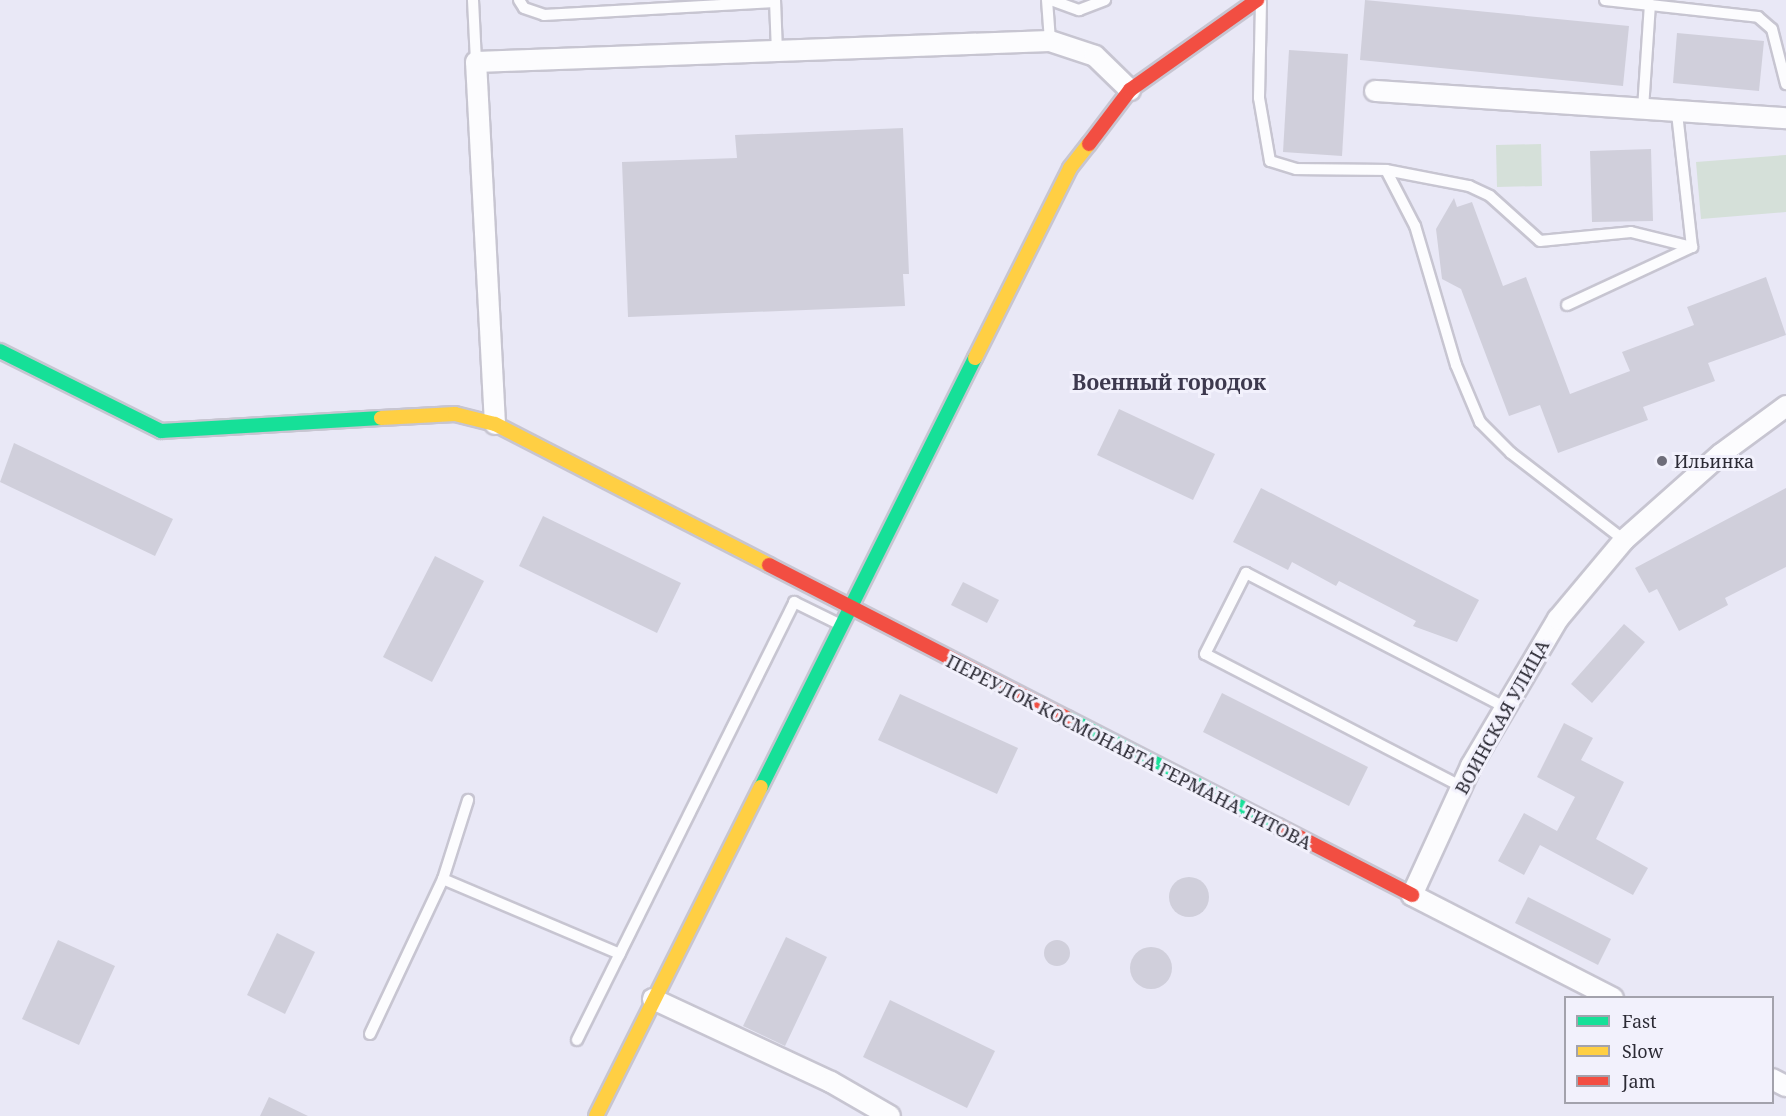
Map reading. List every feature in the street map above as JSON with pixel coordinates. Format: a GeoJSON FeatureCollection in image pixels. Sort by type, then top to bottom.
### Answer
{"type":"FeatureCollection","features":[{"type":"Feature","properties":{"kind":"street"},"geometry":{"type":"LineString","coordinates":[[596,1116],[839,624],[1070,168],[1130,90],[1259,0]]}},
{"type":"Feature","properties":{"kind":"street"},"geometry":{"type":"LineString","coordinates":[[495,423],[476,62],[1050,41],[1095,56],[1130,90]]}},
{"type":"Feature","properties":{"kind":"street"},"geometry":{"type":"LineString","coordinates":[[1375,91],[1677,113],[1786,118]]}},
{"type":"Feature","properties":{"kind":"street","name":"ПЕРЕУЛОК КОСМОНАВТА ГЕРМАНА ТИТОВА"},"geometry":{"type":"LineString","coordinates":[[0,351],[161,431],[455,414],[495,423],[847,609],[1412,895]]}},
{"type":"Feature","properties":{"kind":"street","name":"ВОИНСКАЯ УЛИЦА"},"geometry":{"type":"LineString","coordinates":[[1412,895],[1461,787],[1504,707],[1558,619],[1624,540],[1721,454],[1786,406]]}},
{"type":"Feature","properties":{"kind":"street"},"geometry":{"type":"LineString","coordinates":[[1412,895],[1609,996]]}},
{"type":"Feature","properties":{"kind":"street"},"geometry":{"type":"LineString","coordinates":[[653,999],[831,1082],[890,1116]]}},
{"type":"Feature","properties":{"kind":"lane"},"geometry":{"type":"LineString","coordinates":[[473,0],[476,62]]}},
{"type":"Feature","properties":{"kind":"lane"},"geometry":{"type":"LineString","coordinates":[[519,0],[524,8],[544,15],[775,1],[777,52]]}},
{"type":"Feature","properties":{"kind":"lane"},"geometry":{"type":"LineString","coordinates":[[1050,41],[1049,0],[1079,10],[1105,0]]}},
{"type":"Feature","properties":{"kind":"lane"},"geometry":{"type":"LineString","coordinates":[[1259,0],[1259,98],[1270,161],[1296,169],[1386,170],[1469,186],[1490,196],[1540,241],[1631,232],[1692,247]]}},
{"type":"Feature","properties":{"kind":"lane"},"geometry":{"type":"LineString","coordinates":[[1605,0],[1758,17],[1772,29],[1786,84]]}},
{"type":"Feature","properties":{"kind":"lane"},"geometry":{"type":"LineString","coordinates":[[1643,109],[1650,4]]}},
{"type":"Feature","properties":{"kind":"lane"},"geometry":{"type":"LineString","coordinates":[[1677,113],[1692,247]]}},
{"type":"Feature","properties":{"kind":"lane"},"geometry":{"type":"LineString","coordinates":[[1386,170],[1415,226],[1456,365],[1480,422],[1511,453],[1624,540]]}},
{"type":"Feature","properties":{"kind":"lane"},"geometry":{"type":"LineString","coordinates":[[1567,305],[1692,247]]}},
{"type":"Feature","properties":{"kind":"lane"},"geometry":{"type":"LineString","coordinates":[[1461,787],[1205,654],[1246,573],[1504,707]]}},
{"type":"Feature","properties":{"kind":"lane"},"geometry":{"type":"LineString","coordinates":[[577,1040],[794,602],[839,624]]}},
{"type":"Feature","properties":{"kind":"lane"},"geometry":{"type":"LineString","coordinates":[[370,1034],[443,879],[468,800]]}},
{"type":"Feature","properties":{"kind":"lane"},"geometry":{"type":"LineString","coordinates":[[443,879],[621,954]]}},
{"type":"Feature","properties":{"kind":"shaded area"},"geometry":{"type":"Polygon","coordinates":[[[1541,144],[1542,186],[1497,187],[1496,145],[1541,144]]]}},
{"type":"Feature","properties":{"kind":"shaded area"},"geometry":{"type":"Polygon","coordinates":[[[1786,155],[1786,212],[1701,219],[1696,162],[1786,155]]]}},
{"type":"Feature","properties":{"kind":"building"},"geometry":{"type":"Polygon","coordinates":[[[1365,0],[1629,26],[1623,86],[1360,60],[1365,0]]]}},
{"type":"Feature","properties":{"kind":"building"},"geometry":{"type":"Polygon","coordinates":[[[1677,33],[1764,41],[1759,91],[1673,83],[1677,33]]]}},
{"type":"Feature","properties":{"kind":"building"},"geometry":{"type":"Polygon","coordinates":[[[1289,50],[1348,54],[1342,156],[1283,152],[1289,50]]]}},
{"type":"Feature","properties":{"kind":"building"},"geometry":{"type":"Polygon","coordinates":[[[903,128],[909,274],[903,274],[905,306],[628,317],[622,162],[737,158],[735,135],[903,128]]]}},
{"type":"Feature","properties":{"kind":"building"},"geometry":{"type":"Polygon","coordinates":[[[1651,149],[1653,221],[1592,222],[1590,151],[1651,149]]]}},
{"type":"Feature","properties":{"kind":"building"},"geometry":{"type":"Polygon","coordinates":[[[1454,198],[1457,207],[1472,202],[1503,286],[1526,277],[1570,394],[1630,371],[1622,352],[1694,325],[1687,307],[1766,277],[1786,335],[1708,363],[1715,381],[1643,407],[1648,420],[1558,453],[1540,405],[1509,416],[1461,289],[1442,279],[1436,229],[1454,198]]]}},
{"type":"Feature","properties":{"kind":"building"},"geometry":{"type":"Polygon","coordinates":[[[1119,409],[1215,454],[1193,500],[1097,455],[1119,409]]]}},
{"type":"Feature","properties":{"kind":"building"},"geometry":{"type":"Polygon","coordinates":[[[14,443],[173,519],[155,556],[0,482],[14,443]]]}},
{"type":"Feature","properties":{"kind":"building"},"geometry":{"type":"Polygon","coordinates":[[[1261,488],[1479,600],[1457,642],[1413,626],[1416,621],[1339,581],[1336,586],[1292,562],[1288,570],[1233,542],[1261,488]]]}},
{"type":"Feature","properties":{"kind":"building"},"geometry":{"type":"Polygon","coordinates":[[[1786,488],[1786,567],[1725,598],[1728,605],[1679,631],[1657,589],[1649,593],[1635,568],[1786,488]]]}},
{"type":"Feature","properties":{"kind":"building"},"geometry":{"type":"Polygon","coordinates":[[[543,516],[681,583],[657,633],[519,566],[543,516]]]}},
{"type":"Feature","properties":{"kind":"building"},"geometry":{"type":"Polygon","coordinates":[[[435,556],[484,581],[432,682],[383,657],[435,556]]]}},
{"type":"Feature","properties":{"kind":"building"},"geometry":{"type":"Polygon","coordinates":[[[963,582],[999,600],[987,623],[951,605],[963,582]]]}},
{"type":"Feature","properties":{"kind":"building"},"geometry":{"type":"Polygon","coordinates":[[[1624,624],[1645,642],[1592,703],[1571,684],[1624,624]]]}},
{"type":"Feature","properties":{"kind":"building"},"geometry":{"type":"Polygon","coordinates":[[[1222,693],[1368,767],[1349,806],[1203,732],[1222,693]]]}},
{"type":"Feature","properties":{"kind":"building"},"geometry":{"type":"Polygon","coordinates":[[[900,694],[1018,748],[997,794],[878,740],[900,694]]]}},
{"type":"Feature","properties":{"kind":"building"},"geometry":{"type":"Polygon","coordinates":[[[1564,723],[1593,738],[1581,760],[1624,782],[1596,839],[1648,868],[1633,895],[1540,845],[1524,875],[1498,861],[1524,813],[1557,831],[1575,797],[1537,777],[1564,723]]]}},
{"type":"Feature","properties":{"kind":"building"},"geometry":{"type":"Polygon","coordinates":[[[1189,877],[1197,878],[1203,883],[1208,889],[1208,905],[1203,911],[1197,916],[1189,917],[1181,916],[1175,911],[1170,905],[1169,897],[1170,889],[1175,883],[1181,878],[1189,877]]]}},
{"type":"Feature","properties":{"kind":"building"},"geometry":{"type":"Polygon","coordinates":[[[1528,897],[1611,939],[1598,965],[1515,923],[1528,897]]]}},
{"type":"Feature","properties":{"kind":"building"},"geometry":{"type":"Polygon","coordinates":[[[277,933],[315,952],[285,1014],[247,995],[277,933]]]}},
{"type":"Feature","properties":{"kind":"building"},"geometry":{"type":"Polygon","coordinates":[[[786,937],[827,957],[785,1046],[743,1026],[786,937]]]}},
{"type":"Feature","properties":{"kind":"building"},"geometry":{"type":"Polygon","coordinates":[[[58,940],[115,966],[79,1045],[22,1019],[58,940]]]}},
{"type":"Feature","properties":{"kind":"building"},"geometry":{"type":"Polygon","coordinates":[[[1057,940],[1066,944],[1070,953],[1066,962],[1057,966],[1048,962],[1044,953],[1048,944],[1057,940]]]}},
{"type":"Feature","properties":{"kind":"building"},"geometry":{"type":"Polygon","coordinates":[[[1151,947],[1166,953],[1172,968],[1166,983],[1151,989],[1136,983],[1130,968],[1136,953],[1151,947]]]}},
{"type":"Feature","properties":{"kind":"building"},"geometry":{"type":"Polygon","coordinates":[[[890,1000],[995,1051],[967,1108],[863,1057],[890,1000]]]}},
{"type":"Feature","properties":{"kind":"building"},"geometry":{"type":"Polygon","coordinates":[[[269,1097],[308,1116],[260,1116],[269,1097]]]}},
{"type":"Feature","properties":{"kind":"traffic: fast"},"geometry":{"type":"LineString","coordinates":[[0,351],[161,431],[381,418]]}},
{"type":"Feature","properties":{"kind":"traffic: fast"},"geometry":{"type":"LineString","coordinates":[[761,787],[975,358]]}},
{"type":"Feature","properties":{"kind":"traffic: fast"},"geometry":{"type":"LineString","coordinates":[[1067,718],[1278,826]]}},
{"type":"Feature","properties":{"kind":"traffic: slow"},"geometry":{"type":"LineString","coordinates":[[975,358],[1070,168],[1089,144]]}},
{"type":"Feature","properties":{"kind":"traffic: slow"},"geometry":{"type":"LineString","coordinates":[[381,418],[455,414],[495,424],[769,565]]}},
{"type":"Feature","properties":{"kind":"traffic: slow"},"geometry":{"type":"LineString","coordinates":[[596,1116],[761,787]]}},
{"type":"Feature","properties":{"kind":"traffic: jam"},"geometry":{"type":"LineString","coordinates":[[1089,144],[1130,90],[1257,0]]}},
{"type":"Feature","properties":{"kind":"traffic: jam"},"geometry":{"type":"LineString","coordinates":[[769,565],[1067,718]]}},
{"type":"Feature","properties":{"kind":"traffic: jam"},"geometry":{"type":"LineString","coordinates":[[1278,826],[1412,895]]}},
{"type":"Feature","properties":{"kind":"place","name":"Ильинка"},"geometry":{"type":"Point","coordinates":[1662,461]}},
{"type":"Feature","properties":{"kind":"district","name":"Военный городок"},"geometry":{"type":"Point","coordinates":[1169,382]}}]}
